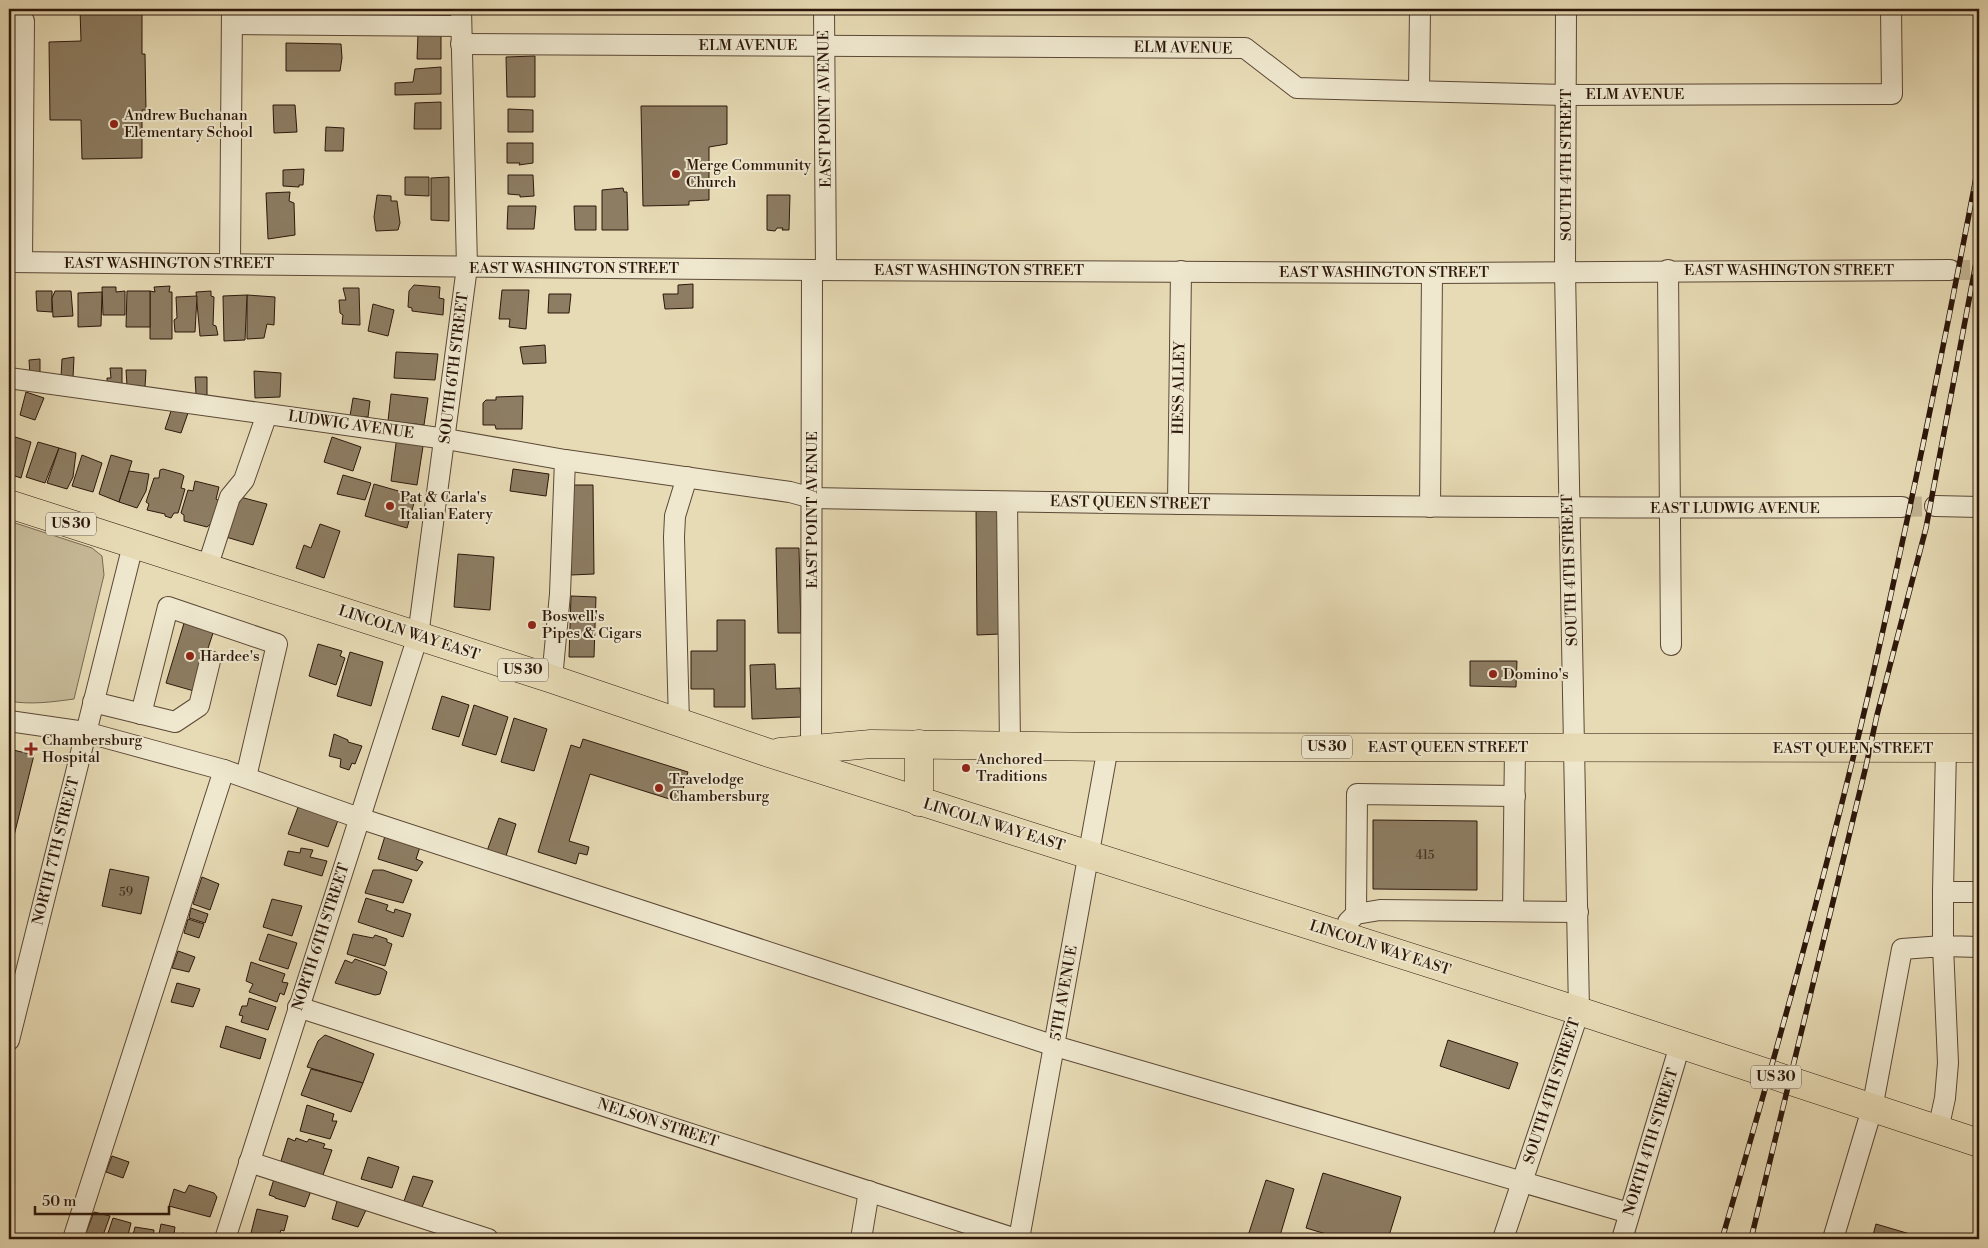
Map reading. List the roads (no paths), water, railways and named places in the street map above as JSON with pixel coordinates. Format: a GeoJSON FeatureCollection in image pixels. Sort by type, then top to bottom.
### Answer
{"type":"FeatureCollection","features":[{"type":"Feature","properties":{"kind":"highway","name":"LINCOLN WAY EAST"},"geometry":{"type":"LineString","coordinates":[[9,504],[552,679],[919,802],[1090,854],[1579,1011],[1979,1143]]}},
{"type":"Feature","properties":{"kind":"highway","name":"EAST QUEEN STREET"},"geometry":{"type":"LineString","coordinates":[[766,752],[812,750],[871,744],[1108,747],[1979,748]]}},
{"type":"Feature","properties":{"kind":"highway"},"geometry":{"type":"LineString","coordinates":[[919,744],[919,802]]}},
{"type":"Feature","properties":{"kind":"street","name":"EAST POINT AVENUE"},"geometry":{"type":"LineString","coordinates":[[812,750],[812,498],[825,45],[824,9]]}},
{"type":"Feature","properties":{"kind":"street"},"geometry":{"type":"LineString","coordinates":[[1418,91],[1420,9]]}},
{"type":"Feature","properties":{"kind":"street","name":"SOUTH 4TH STREET"},"geometry":{"type":"LineString","coordinates":[[1503,1239],[1579,1011],[1575,747],[1568,508],[1565,271],[1566,9]]}},
{"type":"Feature","properties":{"kind":"street","name":"ELM AVENUE"},"geometry":{"type":"LineString","coordinates":[[232,16],[825,45],[1245,48],[1297,88],[1566,95],[1892,94],[1892,9]]}},
{"type":"Feature","properties":{"kind":"street"},"geometry":{"type":"LineString","coordinates":[[230,263],[232,16]]}},
{"type":"Feature","properties":{"kind":"street"},"geometry":{"type":"LineString","coordinates":[[9,21],[24,21],[15,262]]}},
{"type":"Feature","properties":{"kind":"street","name":"SOUTH 6TH STREET"},"geometry":{"type":"LineString","coordinates":[[418,636],[446,439],[467,267],[461,26]]}},
{"type":"Feature","properties":{"kind":"street","name":"EAST WASHINGTON STREET"},"geometry":{"type":"LineString","coordinates":[[15,262],[819,270],[1432,272],[1950,270]]}},
{"type":"Feature","properties":{"kind":"street"},"geometry":{"type":"LineString","coordinates":[[1668,270],[1671,645]]}},
{"type":"Feature","properties":{"kind":"street","name":"HESS ALLEY"},"geometry":{"type":"LineString","coordinates":[[1178,504],[1181,271]]}},
{"type":"Feature","properties":{"kind":"street"},"geometry":{"type":"LineString","coordinates":[[1430,507],[1432,272]]}},
{"type":"Feature","properties":{"kind":"street","name":"LUDWIG AVENUE"},"geometry":{"type":"LineString","coordinates":[[9,378],[446,439],[565,460],[790,492],[812,498]]}},
{"type":"Feature","properties":{"kind":"street"},"geometry":{"type":"LineString","coordinates":[[207,568],[230,497],[244,480],[267,414]]}},
{"type":"Feature","properties":{"kind":"street"},"geometry":{"type":"LineString","coordinates":[[552,679],[560,594],[565,460]]}},
{"type":"Feature","properties":{"kind":"street"},"geometry":{"type":"LineString","coordinates":[[679,723],[674,537],[675,516],[687,477]]}},
{"type":"Feature","properties":{"kind":"street","name":"EAST QUEEN STREET"},"geometry":{"type":"LineString","coordinates":[[812,498],[1568,508]]}},
{"type":"Feature","properties":{"kind":"street"},"geometry":{"type":"LineString","coordinates":[[1007,502],[1010,745]]}},
{"type":"Feature","properties":{"kind":"street","name":"EAST LUDWIG AVENUE"},"geometry":{"type":"LineString","coordinates":[[1568,508],[1902,506]]}},
{"type":"Feature","properties":{"kind":"street"},"geometry":{"type":"LineString","coordinates":[[1936,506],[1979,507]]}},
{"type":"Feature","properties":{"kind":"street","name":"NORTH 7TH STREET"},"geometry":{"type":"LineString","coordinates":[[9,1040],[12,1014],[94,702],[133,544]]}},
{"type":"Feature","properties":{"kind":"street"},"geometry":{"type":"LineString","coordinates":[[141,714],[168,607],[277,644],[246,777]]}},
{"type":"Feature","properties":{"kind":"street","name":"NORTH 6TH STREET"},"geometry":{"type":"LineString","coordinates":[[225,1239],[418,636]]}},
{"type":"Feature","properties":{"kind":"street"},"geometry":{"type":"LineString","coordinates":[[94,702],[175,722],[198,706],[210,661]]}},
{"type":"Feature","properties":{"kind":"street"},"geometry":{"type":"LineString","coordinates":[[9,721],[86,732],[224,770],[359,818],[1055,1046],[1629,1213]]}},
{"type":"Feature","properties":{"kind":"street","name":"5TH AVENUE"},"geometry":{"type":"LineString","coordinates":[[1018,1239],[1055,1046],[1108,747]]}},
{"type":"Feature","properties":{"kind":"street"},"geometry":{"type":"LineString","coordinates":[[1513,911],[1515,747]]}},
{"type":"Feature","properties":{"kind":"street"},"geometry":{"type":"LineString","coordinates":[[1938,1130],[1945,1098],[1948,1063],[1943,946],[1946,748]]}},
{"type":"Feature","properties":{"kind":"street"},"geometry":{"type":"LineString","coordinates":[[73,1239],[224,770]]}},
{"type":"Feature","properties":{"kind":"street"},"geometry":{"type":"LineString","coordinates":[[1356,914],[1357,794],[1515,796]]}},
{"type":"Feature","properties":{"kind":"street"},"geometry":{"type":"LineString","coordinates":[[1943,892],[1979,892]]}},
{"type":"Feature","properties":{"kind":"street"},"geometry":{"type":"LineString","coordinates":[[1336,934],[1356,914],[1380,910],[1578,912]]}},
{"type":"Feature","properties":{"kind":"street"},"geometry":{"type":"LineString","coordinates":[[1833,1239],[1872,1109],[1902,949],[1943,946],[1979,947]]}},
{"type":"Feature","properties":{"kind":"street","name":"NELSON STREET"},"geometry":{"type":"LineString","coordinates":[[298,1007],[1018,1239]]}},
{"type":"Feature","properties":{"kind":"street","name":"NORTH 4TH STREET"},"geometry":{"type":"LineString","coordinates":[[1622,1239],[1680,1045]]}},
{"type":"Feature","properties":{"kind":"street"},"geometry":{"type":"LineString","coordinates":[[249,1162],[488,1239]]}},
{"type":"Feature","properties":{"kind":"street"},"geometry":{"type":"LineString","coordinates":[[860,1239],[869,1191]]}},
{"type":"Feature","properties":{"kind":"tunnel"},"geometry":{"type":"LineString","coordinates":[[1950,270],[1979,270]]}},
{"type":"Feature","properties":{"kind":"tunnel"},"geometry":{"type":"LineString","coordinates":[[1902,507],[1935,506]]}},
{"type":"Feature","properties":{"kind":"railway"},"geometry":{"type":"LineString","coordinates":[[1722,1239],[1798,969],[1868,696],[1926,430],[1979,162]]}},
{"type":"Feature","properties":{"kind":"railway"},"geometry":{"type":"LineString","coordinates":[[1751,1239],[1877,715],[1926,528],[1979,247]]}},
{"type":"Feature","properties":{"kind":"place","name":"Andrew Buchanan Elementary School"},"geometry":{"type":"Point","coordinates":[114,124]}},
{"type":"Feature","properties":{"kind":"place","name":"Merge Community Church"},"geometry":{"type":"Point","coordinates":[676,174]}},
{"type":"Feature","properties":{"kind":"place","name":"Pat & Carla's Italian Eatery"},"geometry":{"type":"Point","coordinates":[390,506]}},
{"type":"Feature","properties":{"kind":"place","name":"Boswell's Pipes & Cigars"},"geometry":{"type":"Point","coordinates":[532,625]}},
{"type":"Feature","properties":{"kind":"place","name":"Hardee's"},"geometry":{"type":"Point","coordinates":[190,656]}},
{"type":"Feature","properties":{"kind":"place","name":"Domino's"},"geometry":{"type":"Point","coordinates":[1493,674]}},
{"type":"Feature","properties":{"kind":"place","name":"Chambersburg Hospital"},"geometry":{"type":"Point","coordinates":[31,749]}},
{"type":"Feature","properties":{"kind":"place","name":"Anchored Traditions"},"geometry":{"type":"Point","coordinates":[966,768]}},
{"type":"Feature","properties":{"kind":"place","name":"Travelodge Chambersburg"},"geometry":{"type":"Point","coordinates":[659,788]}}]}
